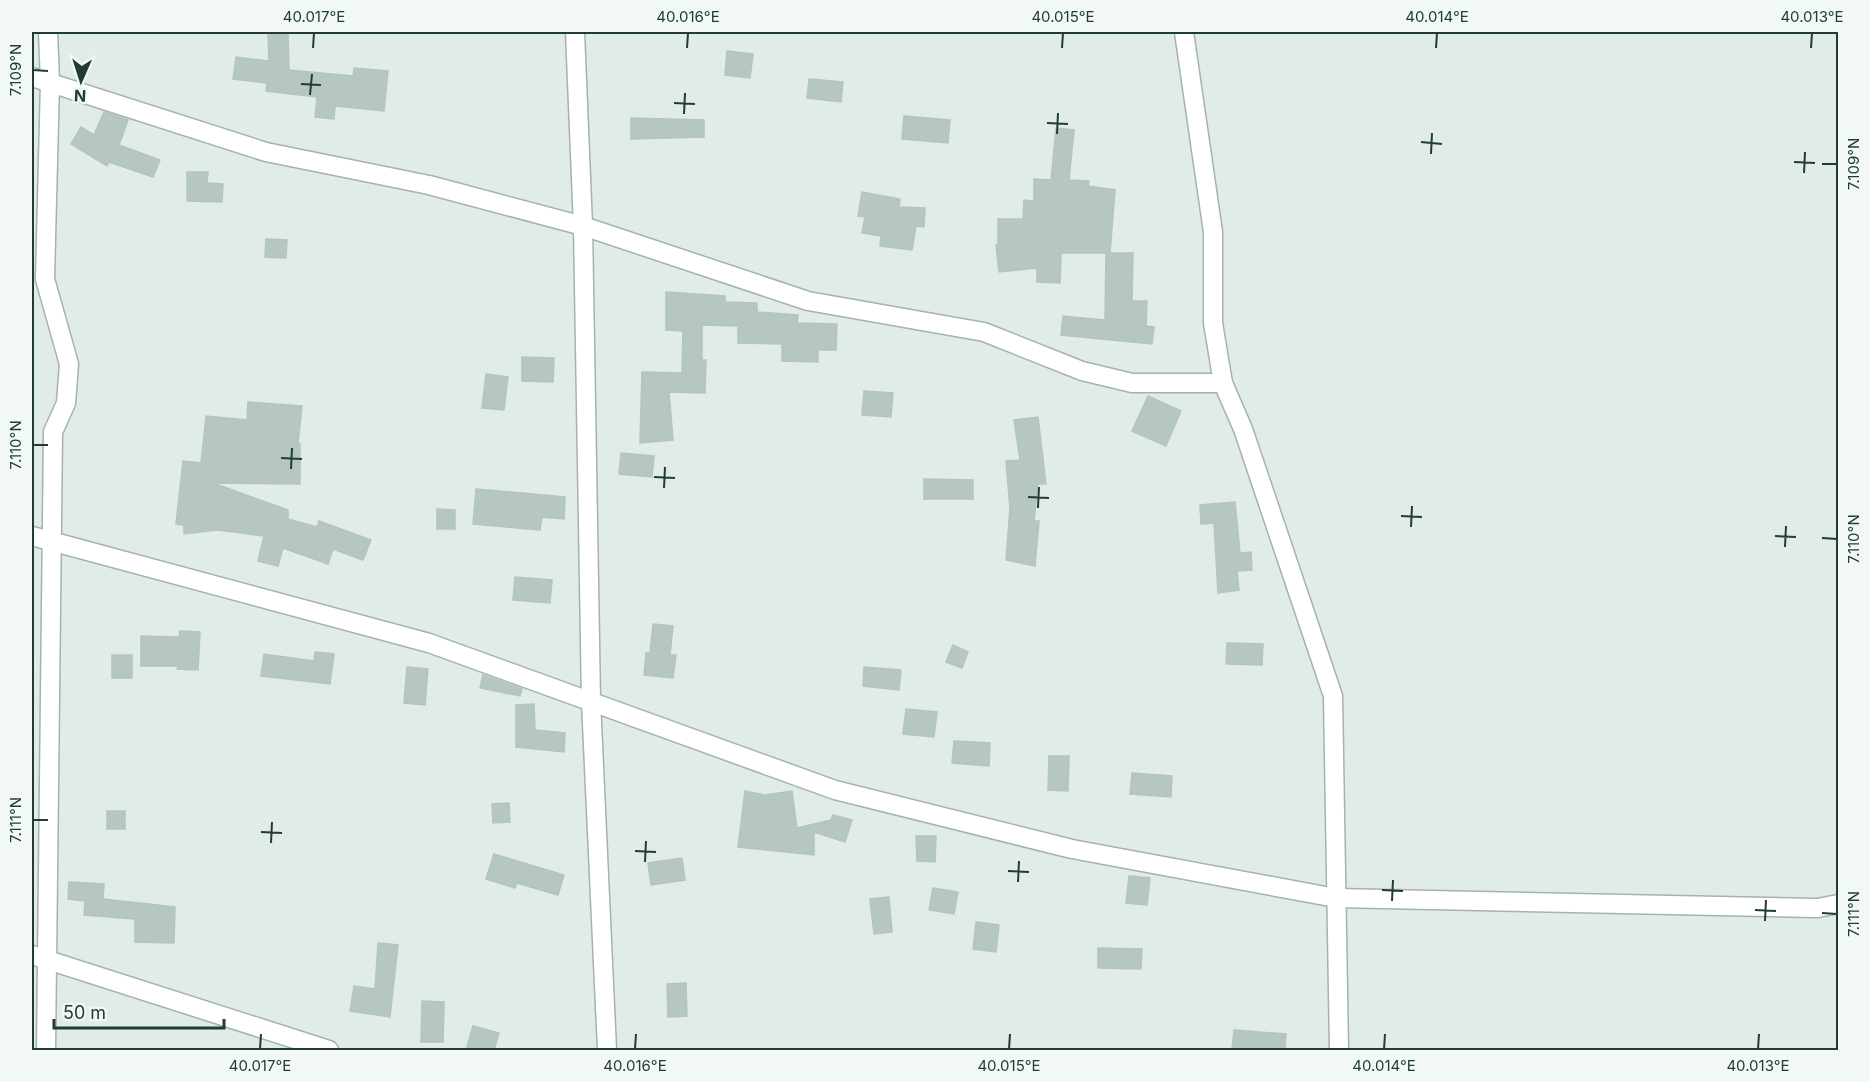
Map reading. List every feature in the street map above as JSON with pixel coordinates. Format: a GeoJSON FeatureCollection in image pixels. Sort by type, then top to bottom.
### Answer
{"type":"FeatureCollection","features":[{"type":"Feature","properties":{"kind":"street"},"geometry":{"type":"LineString","coordinates":[[45,1050],[39,957],[52,543],[53,432],[66,403],[69,364],[45,279],[50,81],[48,32]]}},
{"type":"Feature","properties":{"kind":"street"},"geometry":{"type":"LineString","coordinates":[[575,32],[583,226],[591,701],[607,1050]]}},
{"type":"Feature","properties":{"kind":"street"},"geometry":{"type":"LineString","coordinates":[[1184,32],[1213,232],[1213,323],[1223,382],[1243,429],[1333,696],[1339,1050]]}},
{"type":"Feature","properties":{"kind":"street"},"geometry":{"type":"LineString","coordinates":[[32,77],[266,152],[429,185],[583,226],[808,301],[984,332],[1082,371],[1132,383],[1223,382]]}},
{"type":"Feature","properties":{"kind":"street"},"geometry":{"type":"LineString","coordinates":[[32,536],[429,643],[835,790],[1072,849],[1336,898],[1818,908],[1839,904]]}},
{"type":"Feature","properties":{"kind":"street"},"geometry":{"type":"LineString","coordinates":[[39,957],[329,1050]]}},
{"type":"Feature","properties":{"kind":"building"},"geometry":{"type":"Polygon","coordinates":[[[268,32],[288,32],[289,70],[353,76],[354,68],[388,71],[384,111],[335,106],[334,119],[315,117],[317,97],[266,91],[267,83],[233,79],[236,57],[269,61],[268,32]]]}},
{"type":"Feature","properties":{"kind":"building"},"geometry":{"type":"Polygon","coordinates":[[[727,51],[753,54],[750,78],[725,75],[727,51]]]}},
{"type":"Feature","properties":{"kind":"building"},"geometry":{"type":"Polygon","coordinates":[[[809,79],[843,82],[841,102],[807,98],[809,79]]]}},
{"type":"Feature","properties":{"kind":"building"},"geometry":{"type":"Polygon","coordinates":[[[104,112],[128,120],[119,145],[160,160],[153,177],[109,162],[107,166],[71,144],[81,127],[94,135],[104,112]]]}},
{"type":"Feature","properties":{"kind":"building"},"geometry":{"type":"Polygon","coordinates":[[[904,116],[950,120],[948,143],[902,139],[904,116]]]}},
{"type":"Feature","properties":{"kind":"building"},"geometry":{"type":"Polygon","coordinates":[[[631,118],[704,120],[704,137],[631,139],[631,118]]]}},
{"type":"Feature","properties":{"kind":"building"},"geometry":{"type":"Polygon","coordinates":[[[1056,128],[1074,130],[1069,180],[1089,181],[1088,186],[1115,190],[1110,253],[1133,253],[1132,301],[1147,301],[1146,326],[1154,327],[1152,344],[1061,335],[1063,316],[1105,320],[1106,253],[1061,253],[1060,283],[1037,282],[1037,268],[999,272],[996,245],[998,244],[998,219],[1023,219],[1024,200],[1034,201],[1034,179],[1051,180],[1056,128]]]}},
{"type":"Feature","properties":{"kind":"building"},"geometry":{"type":"Polygon","coordinates":[[[187,172],[208,172],[207,183],[223,184],[222,202],[187,201],[187,172]]]}},
{"type":"Feature","properties":{"kind":"building"},"geometry":{"type":"Polygon","coordinates":[[[862,192],[900,199],[899,207],[925,208],[924,227],[916,226],[912,250],[880,246],[881,236],[862,233],[865,217],[858,216],[862,192]]]}},
{"type":"Feature","properties":{"kind":"building"},"geometry":{"type":"Polygon","coordinates":[[[266,239],[287,240],[286,258],[265,257],[266,239]]]}},
{"type":"Feature","properties":{"kind":"building"},"geometry":{"type":"Polygon","coordinates":[[[666,292],[725,296],[725,302],[757,303],[757,312],[798,315],[797,323],[837,324],[836,350],[818,350],[818,362],[782,361],[782,344],[738,343],[738,326],[702,325],[702,360],[706,360],[705,393],[669,392],[673,440],[640,443],[642,372],[682,373],[683,331],[666,330],[666,292]]]}},
{"type":"Feature","properties":{"kind":"building"},"geometry":{"type":"Polygon","coordinates":[[[522,357],[554,358],[553,382],[522,381],[522,357]]]}},
{"type":"Feature","properties":{"kind":"building"},"geometry":{"type":"Polygon","coordinates":[[[486,374],[508,377],[504,410],[482,408],[486,374]]]}},
{"type":"Feature","properties":{"kind":"building"},"geometry":{"type":"Polygon","coordinates":[[[864,391],[893,393],[891,417],[862,415],[864,391]]]}},
{"type":"Feature","properties":{"kind":"building"},"geometry":{"type":"Polygon","coordinates":[[[1148,396],[1181,411],[1166,446],[1132,431],[1148,396]]]}},
{"type":"Feature","properties":{"kind":"building"},"geometry":{"type":"Polygon","coordinates":[[[248,402],[302,406],[298,444],[300,444],[300,484],[213,483],[288,510],[288,519],[317,527],[319,521],[371,540],[363,560],[333,549],[328,564],[283,548],[278,566],[258,561],[264,536],[218,530],[184,534],[184,525],[176,524],[183,461],[201,463],[206,416],[247,420],[248,402]]]}},
{"type":"Feature","properties":{"kind":"building"},"geometry":{"type":"Polygon","coordinates":[[[1038,417],[1046,484],[1038,484],[1034,521],[1039,521],[1035,566],[1006,560],[1010,508],[1006,461],[1020,460],[1014,420],[1038,417]]]}},
{"type":"Feature","properties":{"kind":"building"},"geometry":{"type":"Polygon","coordinates":[[[621,453],[654,456],[652,477],[619,474],[621,453]]]}},
{"type":"Feature","properties":{"kind":"building"},"geometry":{"type":"Polygon","coordinates":[[[924,479],[973,480],[973,499],[924,499],[924,479]]]}},
{"type":"Feature","properties":{"kind":"building"},"geometry":{"type":"Polygon","coordinates":[[[476,489],[565,497],[564,519],[542,517],[540,530],[473,524],[476,489]]]}},
{"type":"Feature","properties":{"kind":"building"},"geometry":{"type":"Polygon","coordinates":[[[1235,502],[1240,553],[1251,552],[1252,570],[1237,571],[1239,590],[1218,593],[1214,523],[1201,524],[1200,505],[1235,502]]]}},
{"type":"Feature","properties":{"kind":"building"},"geometry":{"type":"Polygon","coordinates":[[[437,509],[455,510],[455,529],[437,529],[437,509]]]}},
{"type":"Feature","properties":{"kind":"building"},"geometry":{"type":"Polygon","coordinates":[[[515,577],[552,580],[550,603],[513,600],[515,577]]]}},
{"type":"Feature","properties":{"kind":"building"},"geometry":{"type":"Polygon","coordinates":[[[653,624],[673,626],[670,655],[676,655],[673,678],[644,675],[646,653],[650,653],[653,624]]]}},
{"type":"Feature","properties":{"kind":"building"},"geometry":{"type":"Polygon","coordinates":[[[180,631],[200,632],[198,670],[177,669],[178,666],[141,666],[141,636],[179,637],[180,631]]]}},
{"type":"Feature","properties":{"kind":"building"},"geometry":{"type":"Polygon","coordinates":[[[1227,643],[1263,644],[1262,665],[1226,664],[1227,643]]]}},
{"type":"Feature","properties":{"kind":"building"},"geometry":{"type":"Polygon","coordinates":[[[953,645],[968,652],[962,668],[946,662],[953,645]]]}},
{"type":"Feature","properties":{"kind":"building"},"geometry":{"type":"Polygon","coordinates":[[[315,652],[334,654],[330,684],[261,676],[264,654],[314,661],[315,652]]]}},
{"type":"Feature","properties":{"kind":"building"},"geometry":{"type":"Polygon","coordinates":[[[112,655],[132,655],[132,678],[112,678],[112,655]]]}},
{"type":"Feature","properties":{"kind":"building"},"geometry":{"type":"Polygon","coordinates":[[[407,667],[428,669],[425,705],[404,703],[407,667]]]}},
{"type":"Feature","properties":{"kind":"building"},"geometry":{"type":"Polygon","coordinates":[[[864,667],[901,670],[899,690],[863,686],[864,667]]]}},
{"type":"Feature","properties":{"kind":"building"},"geometry":{"type":"Polygon","coordinates":[[[483,675],[522,689],[520,696],[480,688],[483,675]]]}},
{"type":"Feature","properties":{"kind":"building"},"geometry":{"type":"Polygon","coordinates":[[[534,704],[535,730],[565,733],[564,752],[516,747],[516,705],[534,704]]]}},
{"type":"Feature","properties":{"kind":"building"},"geometry":{"type":"Polygon","coordinates":[[[906,709],[937,712],[934,737],[903,734],[906,709]]]}},
{"type":"Feature","properties":{"kind":"building"},"geometry":{"type":"Polygon","coordinates":[[[954,741],[990,743],[989,766],[952,763],[954,741]]]}},
{"type":"Feature","properties":{"kind":"building"},"geometry":{"type":"Polygon","coordinates":[[[1049,756],[1069,756],[1068,791],[1048,790],[1049,756]]]}},
{"type":"Feature","properties":{"kind":"building"},"geometry":{"type":"Polygon","coordinates":[[[1132,773],[1172,776],[1171,797],[1130,794],[1132,773]]]}},
{"type":"Feature","properties":{"kind":"building"},"geometry":{"type":"Polygon","coordinates":[[[745,791],[765,795],[792,791],[797,828],[831,820],[833,815],[852,820],[845,842],[814,832],[814,855],[738,847],[745,791]]]}},
{"type":"Feature","properties":{"kind":"building"},"geometry":{"type":"Polygon","coordinates":[[[509,803],[510,822],[493,823],[492,804],[509,803]]]}},
{"type":"Feature","properties":{"kind":"building"},"geometry":{"type":"Polygon","coordinates":[[[107,811],[125,811],[125,829],[107,829],[107,811]]]}},
{"type":"Feature","properties":{"kind":"building"},"geometry":{"type":"Polygon","coordinates":[[[916,836],[936,836],[935,862],[917,861],[916,836]]]}},
{"type":"Feature","properties":{"kind":"building"},"geometry":{"type":"Polygon","coordinates":[[[494,854],[564,875],[558,895],[517,883],[515,888],[486,879],[494,854]]]}},
{"type":"Feature","properties":{"kind":"building"},"geometry":{"type":"Polygon","coordinates":[[[682,858],[685,880],[651,885],[648,863],[682,858]]]}},
{"type":"Feature","properties":{"kind":"building"},"geometry":{"type":"Polygon","coordinates":[[[1129,876],[1150,878],[1147,905],[1126,903],[1129,876]]]}},
{"type":"Feature","properties":{"kind":"building"},"geometry":{"type":"Polygon","coordinates":[[[69,882],[104,884],[103,899],[175,907],[174,943],[135,942],[135,919],[84,915],[85,901],[68,899],[69,882]]]}},
{"type":"Feature","properties":{"kind":"building"},"geometry":{"type":"Polygon","coordinates":[[[933,888],[958,892],[954,914],[929,910],[933,888]]]}},
{"type":"Feature","properties":{"kind":"building"},"geometry":{"type":"Polygon","coordinates":[[[889,897],[892,932],[874,934],[870,899],[889,897]]]}},
{"type":"Feature","properties":{"kind":"building"},"geometry":{"type":"Polygon","coordinates":[[[976,922],[999,925],[996,952],[973,949],[976,922]]]}},
{"type":"Feature","properties":{"kind":"building"},"geometry":{"type":"Polygon","coordinates":[[[378,943],[398,945],[390,1017],[350,1011],[354,986],[375,989],[378,943]]]}},
{"type":"Feature","properties":{"kind":"building"},"geometry":{"type":"Polygon","coordinates":[[[1098,948],[1142,949],[1141,969],[1098,968],[1098,948]]]}},
{"type":"Feature","properties":{"kind":"building"},"geometry":{"type":"Polygon","coordinates":[[[686,983],[687,1016],[668,1017],[667,984],[686,983]]]}},
{"type":"Feature","properties":{"kind":"building"},"geometry":{"type":"Polygon","coordinates":[[[422,1001],[444,1002],[443,1042],[421,1042],[422,1001]]]}},
{"type":"Feature","properties":{"kind":"building"},"geometry":{"type":"Polygon","coordinates":[[[473,1026],[499,1033],[494,1050],[466,1050],[473,1026]]]}},
{"type":"Feature","properties":{"kind":"building"},"geometry":{"type":"Polygon","coordinates":[[[1234,1030],[1286,1034],[1285,1050],[1232,1050],[1234,1030]]]}}]}
